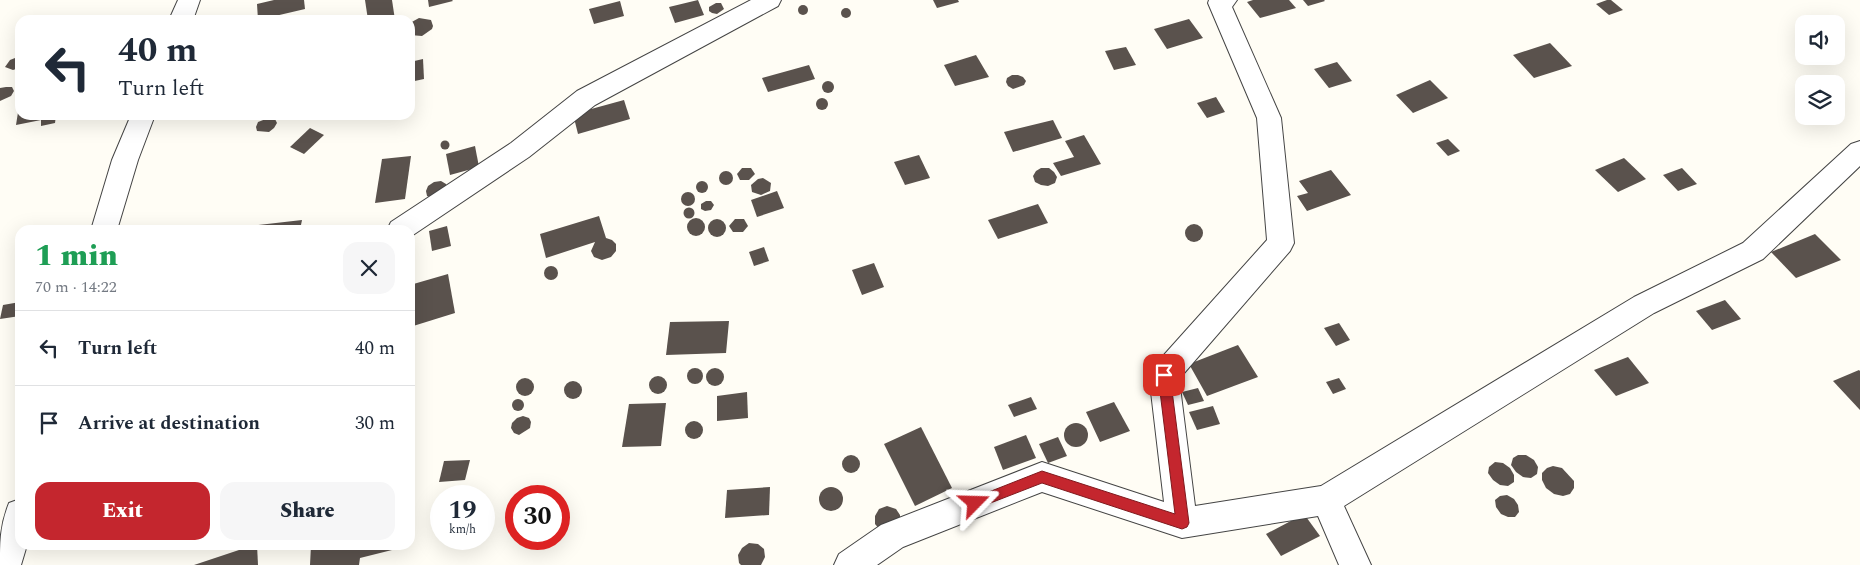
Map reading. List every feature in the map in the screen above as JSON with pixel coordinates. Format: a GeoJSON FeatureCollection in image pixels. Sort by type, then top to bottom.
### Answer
{"type":"FeatureCollection","features":[{"type":"Feature","properties":{"kind":"street"},"geometry":{"type":"LineString","coordinates":[[183,15],[189,0]]}},
{"type":"Feature","properties":{"kind":"street"},"geometry":{"type":"LineString","coordinates":[[408,225],[520,150],[586,98],[770,0]]}},
{"type":"Feature","properties":{"kind":"street"},"geometry":{"type":"LineString","coordinates":[[1182,523],[1164,375],[1281,243],[1269,118],[1219,3],[1226,0]]}},
{"type":"Feature","properties":{"kind":"street"},"geometry":{"type":"LineString","coordinates":[[106,225],[125,160],[141,120]]}},
{"type":"Feature","properties":{"kind":"street"},"geometry":{"type":"LineString","coordinates":[[850,565],[892,536],[1042,477],[1182,523],[1326,500],[1644,305],[1753,251],[1860,151]]}},
{"type":"Feature","properties":{"kind":"street"},"geometry":{"type":"LineString","coordinates":[[1326,500],[1355,565]]}},
{"type":"Feature","properties":{"kind":"street"},"geometry":{"type":"LineString","coordinates":[[5,565],[15,531]]}},
{"type":"Feature","properties":{"kind":"building"},"geometry":{"type":"Polygon","coordinates":[[[274,0],[304,0],[305,9],[279,15],[258,15],[257,4],[274,0]]]}},
{"type":"Feature","properties":{"kind":"building"},"geometry":{"type":"Polygon","coordinates":[[[365,0],[392,0],[394,15],[367,15],[365,0]]]}},
{"type":"Feature","properties":{"kind":"building"},"geometry":{"type":"Polygon","coordinates":[[[428,0],[452,0],[453,1],[429,7],[428,0]]]}},
{"type":"Feature","properties":{"kind":"building"},"geometry":{"type":"Polygon","coordinates":[[[698,0],[704,15],[675,23],[669,7],[698,0]]]}},
{"type":"Feature","properties":{"kind":"building"},"geometry":{"type":"Polygon","coordinates":[[[933,0],[958,0],[959,2],[937,8],[933,0]]]}},
{"type":"Feature","properties":{"kind":"building"},"geometry":{"type":"Polygon","coordinates":[[[1253,0],[1289,0],[1296,8],[1260,18],[1247,2],[1253,0]]]}},
{"type":"Feature","properties":{"kind":"building"},"geometry":{"type":"Polygon","coordinates":[[[1303,0],[1324,0],[1325,1],[1308,6],[1303,0]]]}},
{"type":"Feature","properties":{"kind":"building"},"geometry":{"type":"Polygon","coordinates":[[[1611,0],[1623,10],[1609,15],[1596,4],[1611,0]]]}},
{"type":"Feature","properties":{"kind":"building"},"geometry":{"type":"Polygon","coordinates":[[[620,1],[624,16],[594,24],[589,9],[620,1]]]}},
{"type":"Feature","properties":{"kind":"building"},"geometry":{"type":"Polygon","coordinates":[[[716,3],[721,3],[724,9],[717,14],[709,11],[709,7],[716,3]]]}},
{"type":"Feature","properties":{"kind":"building"},"geometry":{"type":"Polygon","coordinates":[[[803,5],[808,10],[803,15],[798,10],[803,5]]]}},
{"type":"Feature","properties":{"kind":"building"},"geometry":{"type":"Polygon","coordinates":[[[844,8],[848,8],[851,13],[850,17],[844,18],[841,15],[841,11],[844,8]]]}},
{"type":"Feature","properties":{"kind":"building"},"geometry":{"type":"Polygon","coordinates":[[[419,18],[431,20],[432,29],[422,36],[415,35],[415,20],[419,18]]]}},
{"type":"Feature","properties":{"kind":"building"},"geometry":{"type":"Polygon","coordinates":[[[1189,19],[1203,38],[1167,49],[1154,29],[1189,19]]]}},
{"type":"Feature","properties":{"kind":"building"},"geometry":{"type":"Polygon","coordinates":[[[1550,43],[1572,66],[1534,78],[1513,55],[1550,43]]]}},
{"type":"Feature","properties":{"kind":"building"},"geometry":{"type":"Polygon","coordinates":[[[1126,47],[1136,65],[1114,70],[1105,51],[1126,47]]]}},
{"type":"Feature","properties":{"kind":"building"},"geometry":{"type":"Polygon","coordinates":[[[976,55],[989,77],[955,86],[944,65],[976,55]]]}},
{"type":"Feature","properties":{"kind":"building"},"geometry":{"type":"Polygon","coordinates":[[[15,58],[15,69],[5,67],[10,60],[15,58]]]}},
{"type":"Feature","properties":{"kind":"building"},"geometry":{"type":"Polygon","coordinates":[[[423,59],[424,79],[415,81],[415,61],[423,59]]]}},
{"type":"Feature","properties":{"kind":"building"},"geometry":{"type":"Polygon","coordinates":[[[1337,62],[1352,81],[1329,88],[1314,69],[1337,62]]]}},
{"type":"Feature","properties":{"kind":"building"},"geometry":{"type":"Polygon","coordinates":[[[809,65],[815,79],[768,92],[762,78],[809,65]]]}},
{"type":"Feature","properties":{"kind":"building"},"geometry":{"type":"Polygon","coordinates":[[[1012,75],[1023,77],[1026,81],[1024,85],[1013,89],[1008,86],[1007,78],[1012,75]]]}},
{"type":"Feature","properties":{"kind":"building"},"geometry":{"type":"Polygon","coordinates":[[[1430,80],[1448,98],[1413,113],[1396,95],[1430,80]]]}},
{"type":"Feature","properties":{"kind":"building"},"geometry":{"type":"Polygon","coordinates":[[[828,81],[834,87],[828,93],[822,87],[828,81]]]}},
{"type":"Feature","properties":{"kind":"building"},"geometry":{"type":"Polygon","coordinates":[[[12,87],[14,91],[11,96],[0,101],[0,88],[12,87]]]}},
{"type":"Feature","properties":{"kind":"building"},"geometry":{"type":"Polygon","coordinates":[[[1216,97],[1225,112],[1207,118],[1197,103],[1216,97]]]}},
{"type":"Feature","properties":{"kind":"building"},"geometry":{"type":"Polygon","coordinates":[[[820,98],[824,98],[828,104],[824,110],[820,110],[816,106],[816,102],[820,98]]]}},
{"type":"Feature","properties":{"kind":"building"},"geometry":{"type":"Polygon","coordinates":[[[624,100],[630,119],[578,134],[573,114],[624,100]]]}},
{"type":"Feature","properties":{"kind":"building"},"geometry":{"type":"Polygon","coordinates":[[[17,120],[41,120],[16,125],[17,120]]]}},
{"type":"Feature","properties":{"kind":"building"},"geometry":{"type":"Polygon","coordinates":[[[41,120],[55,120],[55,123],[41,126],[41,120]]]}},
{"type":"Feature","properties":{"kind":"building"},"geometry":{"type":"Polygon","coordinates":[[[276,120],[277,123],[269,132],[257,131],[258,122],[276,120]]]}},
{"type":"Feature","properties":{"kind":"building"},"geometry":{"type":"Polygon","coordinates":[[[1053,120],[1062,138],[1013,152],[1004,132],[1053,120]]]}},
{"type":"Feature","properties":{"kind":"building"},"geometry":{"type":"Polygon","coordinates":[[[310,128],[324,135],[304,154],[290,147],[310,128]]]}},
{"type":"Feature","properties":{"kind":"building"},"geometry":{"type":"Polygon","coordinates":[[[1084,135],[1101,164],[1061,176],[1053,163],[1074,157],[1065,141],[1084,135]]]}},
{"type":"Feature","properties":{"kind":"building"},"geometry":{"type":"Polygon","coordinates":[[[1448,139],[1460,151],[1448,156],[1436,143],[1448,139]]]}},
{"type":"Feature","properties":{"kind":"building"},"geometry":{"type":"Polygon","coordinates":[[[445,140],[450,145],[445,150],[440,145],[445,140]]]}},
{"type":"Feature","properties":{"kind":"building"},"geometry":{"type":"Polygon","coordinates":[[[475,146],[479,167],[450,175],[446,154],[475,146]]]}},
{"type":"Feature","properties":{"kind":"building"},"geometry":{"type":"Polygon","coordinates":[[[919,155],[930,178],[905,185],[894,162],[919,155]]]}},
{"type":"Feature","properties":{"kind":"building"},"geometry":{"type":"Polygon","coordinates":[[[411,156],[405,199],[375,203],[382,159],[411,156]]]}},
{"type":"Feature","properties":{"kind":"building"},"geometry":{"type":"Polygon","coordinates":[[[1624,158],[1646,179],[1618,192],[1595,170],[1624,158]]]}},
{"type":"Feature","properties":{"kind":"building"},"geometry":{"type":"Polygon","coordinates":[[[742,168],[751,168],[755,174],[749,180],[740,180],[737,174],[742,168]]]}},
{"type":"Feature","properties":{"kind":"building"},"geometry":{"type":"Polygon","coordinates":[[[1041,168],[1049,168],[1054,172],[1057,177],[1055,183],[1048,186],[1035,182],[1033,176],[1041,168]]]}},
{"type":"Feature","properties":{"kind":"building"},"geometry":{"type":"Polygon","coordinates":[[[1682,168],[1697,184],[1678,191],[1663,175],[1682,168]]]}},
{"type":"Feature","properties":{"kind":"building"},"geometry":{"type":"Polygon","coordinates":[[[1331,170],[1351,195],[1307,211],[1297,196],[1308,193],[1299,181],[1331,170]]]}},
{"type":"Feature","properties":{"kind":"building"},"geometry":{"type":"Polygon","coordinates":[[[726,171],[731,173],[733,178],[731,183],[726,185],[721,183],[719,178],[721,173],[726,171]]]}},
{"type":"Feature","properties":{"kind":"building"},"geometry":{"type":"Polygon","coordinates":[[[763,178],[771,183],[770,191],[761,195],[752,192],[751,185],[758,179],[763,178]]]}},
{"type":"Feature","properties":{"kind":"building"},"geometry":{"type":"Polygon","coordinates":[[[441,181],[446,184],[447,189],[432,198],[427,196],[428,186],[434,182],[441,181]]]}},
{"type":"Feature","properties":{"kind":"building"},"geometry":{"type":"Polygon","coordinates":[[[700,181],[704,181],[708,187],[704,193],[700,193],[696,189],[696,185],[700,181]]]}},
{"type":"Feature","properties":{"kind":"building"},"geometry":{"type":"Polygon","coordinates":[[[777,191],[784,208],[757,217],[751,200],[777,191]]]}},
{"type":"Feature","properties":{"kind":"building"},"geometry":{"type":"Polygon","coordinates":[[[685,192],[691,192],[695,199],[691,206],[685,206],[681,202],[681,196],[685,192]]]}},
{"type":"Feature","properties":{"kind":"building"},"geometry":{"type":"Polygon","coordinates":[[[711,201],[714,205],[711,210],[705,211],[701,209],[701,204],[711,201]]]}},
{"type":"Feature","properties":{"kind":"building"},"geometry":{"type":"Polygon","coordinates":[[[1038,204],[1048,223],[998,239],[988,220],[1038,204]]]}},
{"type":"Feature","properties":{"kind":"building"},"geometry":{"type":"Polygon","coordinates":[[[689,207],[695,213],[689,219],[683,213],[689,207]]]}},
{"type":"Feature","properties":{"kind":"building"},"geometry":{"type":"Polygon","coordinates":[[[599,216],[606,238],[616,244],[616,251],[611,257],[602,260],[594,257],[591,251],[595,242],[546,258],[540,234],[599,216]]]}},
{"type":"Feature","properties":{"kind":"building"},"geometry":{"type":"Polygon","coordinates":[[[696,218],[702,221],[705,227],[702,233],[696,236],[690,233],[687,227],[690,221],[696,218]]]}},
{"type":"Feature","properties":{"kind":"building"},"geometry":{"type":"Polygon","coordinates":[[[717,219],[723,222],[726,228],[723,234],[717,237],[711,234],[708,228],[711,222],[717,219]]]}},
{"type":"Feature","properties":{"kind":"building"},"geometry":{"type":"Polygon","coordinates":[[[735,219],[744,219],[748,226],[743,232],[733,232],[729,226],[735,219]]]}},
{"type":"Feature","properties":{"kind":"building"},"geometry":{"type":"Polygon","coordinates":[[[302,220],[301,225],[259,225],[302,220]]]}},
{"type":"Feature","properties":{"kind":"building"},"geometry":{"type":"Polygon","coordinates":[[[1194,224],[1200,227],[1203,233],[1200,239],[1194,242],[1188,239],[1185,233],[1188,227],[1194,224]]]}},
{"type":"Feature","properties":{"kind":"building"},"geometry":{"type":"Polygon","coordinates":[[[447,226],[451,246],[432,251],[429,231],[447,226]]]}},
{"type":"Feature","properties":{"kind":"building"},"geometry":{"type":"Polygon","coordinates":[[[1815,234],[1841,260],[1796,278],[1771,252],[1815,234]]]}},
{"type":"Feature","properties":{"kind":"building"},"geometry":{"type":"Polygon","coordinates":[[[764,247],[769,261],[754,266],[749,252],[764,247]]]}},
{"type":"Feature","properties":{"kind":"building"},"geometry":{"type":"Polygon","coordinates":[[[874,263],[884,287],[862,295],[852,270],[874,263]]]}},
{"type":"Feature","properties":{"kind":"building"},"geometry":{"type":"Polygon","coordinates":[[[551,266],[556,268],[558,273],[556,278],[551,280],[546,278],[544,273],[546,268],[551,266]]]}},
{"type":"Feature","properties":{"kind":"building"},"geometry":{"type":"Polygon","coordinates":[[[448,274],[455,313],[415,325],[415,284],[448,274]]]}},
{"type":"Feature","properties":{"kind":"building"},"geometry":{"type":"Polygon","coordinates":[[[1725,300],[1741,319],[1712,330],[1696,311],[1725,300]]]}},
{"type":"Feature","properties":{"kind":"building"},"geometry":{"type":"Polygon","coordinates":[[[15,303],[15,317],[0,319],[3,305],[15,303]]]}},
{"type":"Feature","properties":{"kind":"building"},"geometry":{"type":"Polygon","coordinates":[[[729,321],[726,353],[666,355],[670,322],[729,321]]]}},
{"type":"Feature","properties":{"kind":"building"},"geometry":{"type":"Polygon","coordinates":[[[1339,323],[1350,340],[1336,346],[1324,328],[1339,323]]]}},
{"type":"Feature","properties":{"kind":"building"},"geometry":{"type":"Polygon","coordinates":[[[1238,345],[1258,377],[1207,396],[1189,364],[1238,345]]]}},
{"type":"Feature","properties":{"kind":"building"},"geometry":{"type":"Polygon","coordinates":[[[1628,357],[1649,383],[1616,396],[1594,370],[1628,357]]]}},
{"type":"Feature","properties":{"kind":"building"},"geometry":{"type":"Polygon","coordinates":[[[695,368],[701,370],[703,376],[701,382],[695,384],[689,382],[687,376],[689,370],[695,368]]]}},
{"type":"Feature","properties":{"kind":"building"},"geometry":{"type":"Polygon","coordinates":[[[715,368],[721,371],[724,377],[721,383],[715,386],[709,383],[706,377],[709,371],[715,368]]]}},
{"type":"Feature","properties":{"kind":"building"},"geometry":{"type":"Polygon","coordinates":[[[1860,371],[1860,410],[1833,381],[1860,371]]]}},
{"type":"Feature","properties":{"kind":"building"},"geometry":{"type":"Polygon","coordinates":[[[658,376],[664,379],[667,385],[664,391],[658,394],[652,391],[649,385],[652,379],[658,376]]]}},
{"type":"Feature","properties":{"kind":"building"},"geometry":{"type":"Polygon","coordinates":[[[525,378],[531,381],[534,387],[531,393],[525,396],[519,393],[516,387],[519,381],[525,378]]]}},
{"type":"Feature","properties":{"kind":"building"},"geometry":{"type":"Polygon","coordinates":[[[1339,378],[1346,389],[1333,394],[1326,382],[1339,378]]]}},
{"type":"Feature","properties":{"kind":"building"},"geometry":{"type":"Polygon","coordinates":[[[573,381],[579,384],[582,390],[579,396],[573,399],[567,396],[564,390],[567,384],[573,381]]]}},
{"type":"Feature","properties":{"kind":"building"},"geometry":{"type":"Polygon","coordinates":[[[1198,388],[1204,401],[1188,405],[1182,392],[1198,388]]]}},
{"type":"Feature","properties":{"kind":"building"},"geometry":{"type":"Polygon","coordinates":[[[747,392],[748,418],[717,421],[717,396],[747,392]]]}},
{"type":"Feature","properties":{"kind":"building"},"geometry":{"type":"Polygon","coordinates":[[[1031,397],[1037,409],[1014,417],[1008,405],[1031,397]]]}},
{"type":"Feature","properties":{"kind":"building"},"geometry":{"type":"Polygon","coordinates":[[[518,399],[524,405],[518,411],[512,405],[518,399]]]}},
{"type":"Feature","properties":{"kind":"building"},"geometry":{"type":"Polygon","coordinates":[[[1114,402],[1130,431],[1100,442],[1086,412],[1114,402]]]}},
{"type":"Feature","properties":{"kind":"building"},"geometry":{"type":"Polygon","coordinates":[[[666,403],[661,446],[622,447],[629,404],[666,403]]]}},
{"type":"Feature","properties":{"kind":"building"},"geometry":{"type":"Polygon","coordinates":[[[1213,406],[1220,424],[1197,430],[1189,412],[1213,406]]]}},
{"type":"Feature","properties":{"kind":"building"},"geometry":{"type":"Polygon","coordinates":[[[523,416],[529,418],[531,422],[530,428],[519,435],[514,433],[511,428],[512,423],[517,418],[523,416]]]}},
{"type":"Feature","properties":{"kind":"building"},"geometry":{"type":"Polygon","coordinates":[[[690,421],[698,421],[703,426],[701,437],[690,439],[685,434],[685,426],[690,421]]]}},
{"type":"Feature","properties":{"kind":"building"},"geometry":{"type":"Polygon","coordinates":[[[1071,423],[1081,423],[1088,430],[1088,440],[1081,447],[1071,447],[1064,440],[1064,430],[1071,423]]]}},
{"type":"Feature","properties":{"kind":"building"},"geometry":{"type":"Polygon","coordinates":[[[921,427],[952,488],[915,506],[884,444],[921,427]]]}},
{"type":"Feature","properties":{"kind":"building"},"geometry":{"type":"Polygon","coordinates":[[[1026,435],[1036,458],[1003,470],[994,447],[1026,435]]]}},
{"type":"Feature","properties":{"kind":"building"},"geometry":{"type":"Polygon","coordinates":[[[1058,437],[1067,456],[1048,463],[1039,444],[1058,437]]]}},
{"type":"Feature","properties":{"kind":"building"},"geometry":{"type":"Polygon","coordinates":[[[851,455],[857,458],[860,464],[857,470],[851,473],[845,470],[842,464],[845,458],[851,455]]]}},
{"type":"Feature","properties":{"kind":"building"},"geometry":{"type":"Polygon","coordinates":[[[1518,455],[1526,455],[1534,460],[1538,467],[1537,474],[1531,478],[1523,477],[1516,472],[1511,465],[1513,458],[1518,455]]]}},
{"type":"Feature","properties":{"kind":"building"},"geometry":{"type":"Polygon","coordinates":[[[470,460],[465,480],[439,482],[444,461],[470,460]]]}},
{"type":"Feature","properties":{"kind":"building"},"geometry":{"type":"Polygon","coordinates":[[[1495,462],[1503,463],[1510,468],[1514,475],[1514,482],[1508,486],[1500,485],[1493,480],[1488,473],[1489,467],[1495,462]]]}},
{"type":"Feature","properties":{"kind":"building"},"geometry":{"type":"Polygon","coordinates":[[[1553,466],[1562,468],[1574,481],[1574,488],[1570,494],[1563,496],[1554,494],[1546,488],[1542,480],[1542,473],[1547,468],[1553,466]]]}},
{"type":"Feature","properties":{"kind":"building"},"geometry":{"type":"Polygon","coordinates":[[[770,487],[769,515],[725,518],[727,490],[770,487]]]}},
{"type":"Feature","properties":{"kind":"building"},"geometry":{"type":"Polygon","coordinates":[[[831,487],[840,490],[843,499],[840,508],[831,511],[822,508],[819,499],[822,490],[831,487]]]}},
{"type":"Feature","properties":{"kind":"building"},"geometry":{"type":"Polygon","coordinates":[[[1507,495],[1514,499],[1518,505],[1519,512],[1515,517],[1501,514],[1496,507],[1495,500],[1500,496],[1507,495]]]}},
{"type":"Feature","properties":{"kind":"building"},"geometry":{"type":"Polygon","coordinates":[[[887,506],[896,509],[900,515],[900,523],[880,530],[875,524],[875,516],[879,509],[887,506]]]}},
{"type":"Feature","properties":{"kind":"building"},"geometry":{"type":"Polygon","coordinates":[[[1304,514],[1320,536],[1281,556],[1266,534],[1304,514]]]}},
{"type":"Feature","properties":{"kind":"building"},"geometry":{"type":"Polygon","coordinates":[[[749,543],[758,544],[764,549],[765,557],[761,565],[741,565],[739,563],[738,555],[742,548],[749,543]]]}},
{"type":"Feature","properties":{"kind":"building"},"geometry":{"type":"Polygon","coordinates":[[[239,550],[257,550],[258,565],[194,565],[239,550]]]}},
{"type":"Feature","properties":{"kind":"building"},"geometry":{"type":"Polygon","coordinates":[[[311,550],[392,550],[360,558],[359,565],[310,565],[311,550]]]}},
{"type":"Feature","properties":{"kind":"route"},"geometry":{"type":"LineString","coordinates":[[975,503],[1042,477],[1182,523],[1164,375]]}}]}
